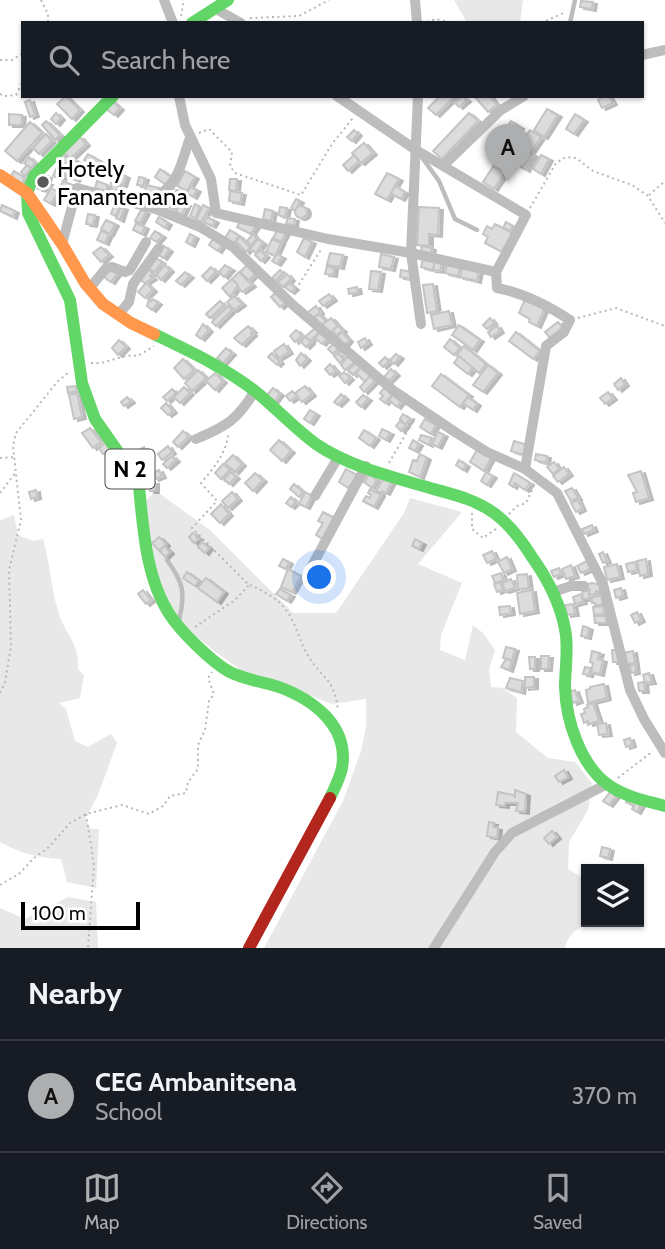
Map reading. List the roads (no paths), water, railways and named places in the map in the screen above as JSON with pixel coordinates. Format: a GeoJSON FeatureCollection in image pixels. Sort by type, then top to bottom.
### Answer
{"type":"FeatureCollection","features":[{"type":"Feature","properties":{"kind":"main road"},"geometry":{"type":"LineString","coordinates":[[195,21],[228,0]]}},
{"type":"Feature","properties":{"kind":"main road"},"geometry":{"type":"LineString","coordinates":[[27,193],[34,176],[111,98]]}},
{"type":"Feature","properties":{"kind":"main road"},"geometry":{"type":"LineString","coordinates":[[0,175],[27,193],[90,288],[118,315],[209,360],[255,391],[316,444],[383,473],[473,501],[503,520],[516,534],[560,606],[566,631],[566,698],[577,739],[587,761],[607,784],[665,806]]}},
{"type":"Feature","properties":{"kind":"main road","name":"N 2"},"geometry":{"type":"LineString","coordinates":[[27,193],[29,213],[70,300],[82,383],[95,419],[135,476],[142,504],[146,553],[163,601],[187,636],[217,663],[239,677],[281,688],[304,698],[325,713],[335,726],[342,749],[342,769],[331,795],[249,948]]}},
{"type":"Feature","properties":{"kind":"street"},"geometry":{"type":"LineString","coordinates":[[164,0],[172,21]]}},
{"type":"Feature","properties":{"kind":"street"},"geometry":{"type":"LineString","coordinates":[[415,0],[417,21]]}},
{"type":"Feature","properties":{"kind":"street"},"geometry":{"type":"LineString","coordinates":[[214,8],[238,20]]}},
{"type":"Feature","properties":{"kind":"street"},"geometry":{"type":"LineString","coordinates":[[644,55],[665,50]]}},
{"type":"Feature","properties":{"kind":"street"},"geometry":{"type":"LineString","coordinates":[[179,98],[190,138],[211,179],[216,213],[328,239],[411,253],[496,272]]}},
{"type":"Feature","properties":{"kind":"street"},"geometry":{"type":"LineString","coordinates":[[340,98],[416,150],[526,215],[496,272],[497,288],[518,292],[549,306],[570,320],[564,332],[546,346],[525,469]]}},
{"type":"Feature","properties":{"kind":"street"},"geometry":{"type":"LineString","coordinates":[[418,98],[411,253],[421,324]]}},
{"type":"Feature","properties":{"kind":"street"},"geometry":{"type":"LineString","coordinates":[[443,165],[501,110],[521,98]]}},
{"type":"Feature","properties":{"kind":"street"},"geometry":{"type":"LineString","coordinates":[[156,209],[160,194],[170,188],[179,173],[190,138]]}},
{"type":"Feature","properties":{"kind":"street"},"geometry":{"type":"LineString","coordinates":[[62,244],[77,188],[156,209],[200,227],[233,247],[289,300],[394,391],[487,452],[525,469],[558,493],[603,584],[630,691],[662,750]]}},
{"type":"Feature","properties":{"kind":"street"},"geometry":{"type":"LineString","coordinates":[[90,288],[106,268],[112,267],[125,272],[130,270],[146,242]]}},
{"type":"Feature","properties":{"kind":"street"},"geometry":{"type":"LineString","coordinates":[[118,315],[129,302],[133,284],[159,248]]}},
{"type":"Feature","properties":{"kind":"street"},"geometry":{"type":"LineString","coordinates":[[195,439],[232,422],[255,391]]}},
{"type":"Feature","properties":{"kind":"street"},"geometry":{"type":"LineString","coordinates":[[315,496],[339,456]]}},
{"type":"Feature","properties":{"kind":"street"},"geometry":{"type":"LineString","coordinates":[[306,577],[366,466]]}},
{"type":"Feature","properties":{"kind":"street"},"geometry":{"type":"LineString","coordinates":[[553,592],[572,586],[584,586]]}},
{"type":"Feature","properties":{"kind":"street"},"geometry":{"type":"LineString","coordinates":[[434,948],[495,852],[512,833],[607,784]]}},
{"type":"Feature","properties":{"kind":"lane"},"geometry":{"type":"LineString","coordinates":[[570,21],[575,0]]}},
{"type":"Feature","properties":{"kind":"lane"},"geometry":{"type":"LineString","coordinates":[[416,150],[439,181],[455,219],[477,230]]}},
{"type":"Feature","properties":{"kind":"lane"},"geometry":{"type":"LineString","coordinates":[[167,560],[181,578],[182,597],[178,624]]}},
{"type":"Feature","properties":{"kind":"place","name":"Hotely Fanantenana"},"geometry":{"type":"Point","coordinates":[43,182]}},
{"type":"Feature","properties":{"kind":"place","name":"CEG Ambanitsena"},"geometry":{"type":"Point","coordinates":[508,182]}}]}
